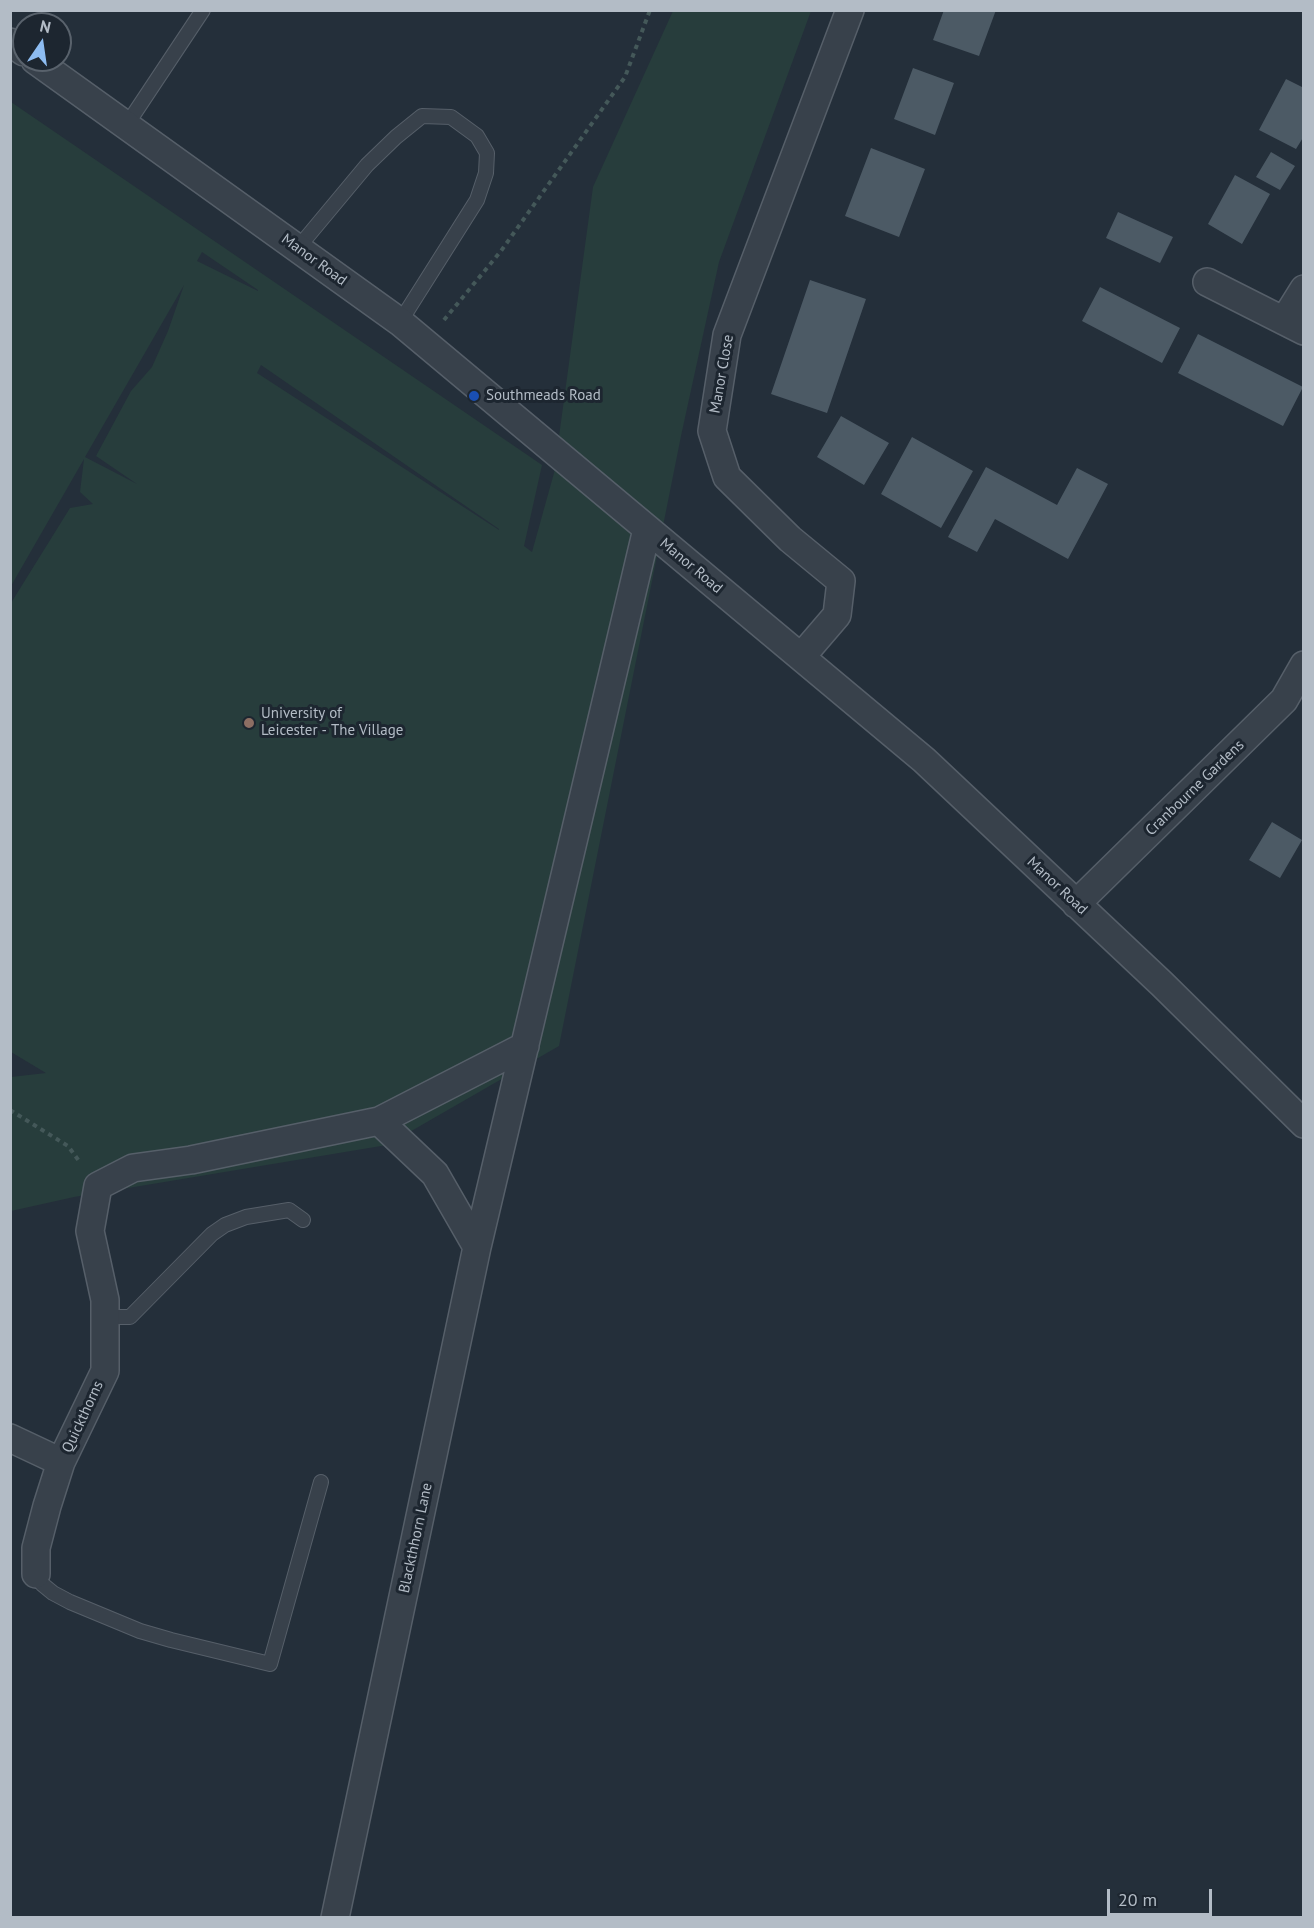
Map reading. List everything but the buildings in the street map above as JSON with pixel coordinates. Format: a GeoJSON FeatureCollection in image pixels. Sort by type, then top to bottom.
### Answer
{"type":"FeatureCollection","features":[{"type":"Feature","properties":{"kind":"street","name":"Manor Close"},"geometry":{"type":"LineString","coordinates":[[801,657],[837,615],[841,581],[790,539],[727,477],[712,431],[727,335],[850,10]]}},
{"type":"Feature","properties":{"kind":"street","name":"Manor Road"},"geometry":{"type":"LineString","coordinates":[[52,72],[400,322],[924,760],[1162,984],[1304,1124]]}},
{"type":"Feature","properties":{"kind":"street"},"geometry":{"type":"LineString","coordinates":[[1207,282],[1294,326],[1304,289]]}},
{"type":"Feature","properties":{"kind":"street","name":"Blackthhorn Lane"},"geometry":{"type":"LineString","coordinates":[[335,1917],[477,1247],[647,529]]}},
{"type":"Feature","properties":{"kind":"street","name":"Cranbourne Gardens"},"geometry":{"type":"LineString","coordinates":[[1076,904],[1284,700],[1304,665]]}},
{"type":"Feature","properties":{"kind":"street"},"geometry":{"type":"LineString","coordinates":[[98,1186],[132,1168],[191,1160],[379,1121],[525,1046]]}},
{"type":"Feature","properties":{"kind":"street"},"geometry":{"type":"LineString","coordinates":[[379,1121],[435,1174],[477,1247]]}},
{"type":"Feature","properties":{"kind":"street","name":"Quickthorns"},"geometry":{"type":"LineString","coordinates":[[36,1574],[36,1548],[61,1462],[105,1371],[105,1300],[90,1231],[98,1186]]}},
{"type":"Feature","properties":{"kind":"street"},"geometry":{"type":"LineString","coordinates":[[10,1438],[61,1462]]}},
{"type":"Feature","properties":{"kind":"lane"},"geometry":{"type":"LineString","coordinates":[[126,126],[203,10]]}},
{"type":"Feature","properties":{"kind":"lane"},"geometry":{"type":"LineString","coordinates":[[297,249],[368,165],[396,137],[422,116],[451,117],[477,136],[487,153],[486,173],[477,200],[400,322]]}},
{"type":"Feature","properties":{"kind":"lane"},"geometry":{"type":"LineString","coordinates":[[105,1317],[130,1317],[212,1234],[225,1225],[246,1217],[289,1210],[303,1220]]}},
{"type":"Feature","properties":{"kind":"lane"},"geometry":{"type":"LineString","coordinates":[[36,1574],[42,1584],[53,1593],[140,1631],[270,1664],[321,1482]]}},
{"type":"Feature","properties":{"kind":"path"},"geometry":{"type":"LineString","coordinates":[[425,343],[501,251],[625,77],[650,10]]}},
{"type":"Feature","properties":{"kind":"path"},"geometry":{"type":"LineString","coordinates":[[10,1110],[68,1146],[98,1186]]}},
{"type":"Feature","properties":{"kind":"green space","name":"University of Leicester - The Village"},"geometry":{"type":"Polygon","coordinates":[[[673,11],[811,11],[719,262],[681,436],[559,1046],[387,1145],[74,1197],[11,1211],[11,1077],[46,1073],[11,1052],[11,603],[70,508],[93,504],[80,492],[84,459],[11,586],[11,102],[542,465],[524,546],[532,552],[554,473],[593,187],[673,11]],[[202,252],[197,261],[258,291],[258,290],[202,252]],[[184,285],[85,457],[137,484],[96,456],[131,391],[152,367],[168,331],[184,285]],[[261,365],[257,373],[499,530],[261,365]]]}},
{"type":"Feature","properties":{"kind":"place","name":"Southmeads Road"},"geometry":{"type":"Point","coordinates":[474,396]}},
{"type":"Feature","properties":{"kind":"place","name":"University of Leicester - The Village"},"geometry":{"type":"Point","coordinates":[249,723]}}]}
